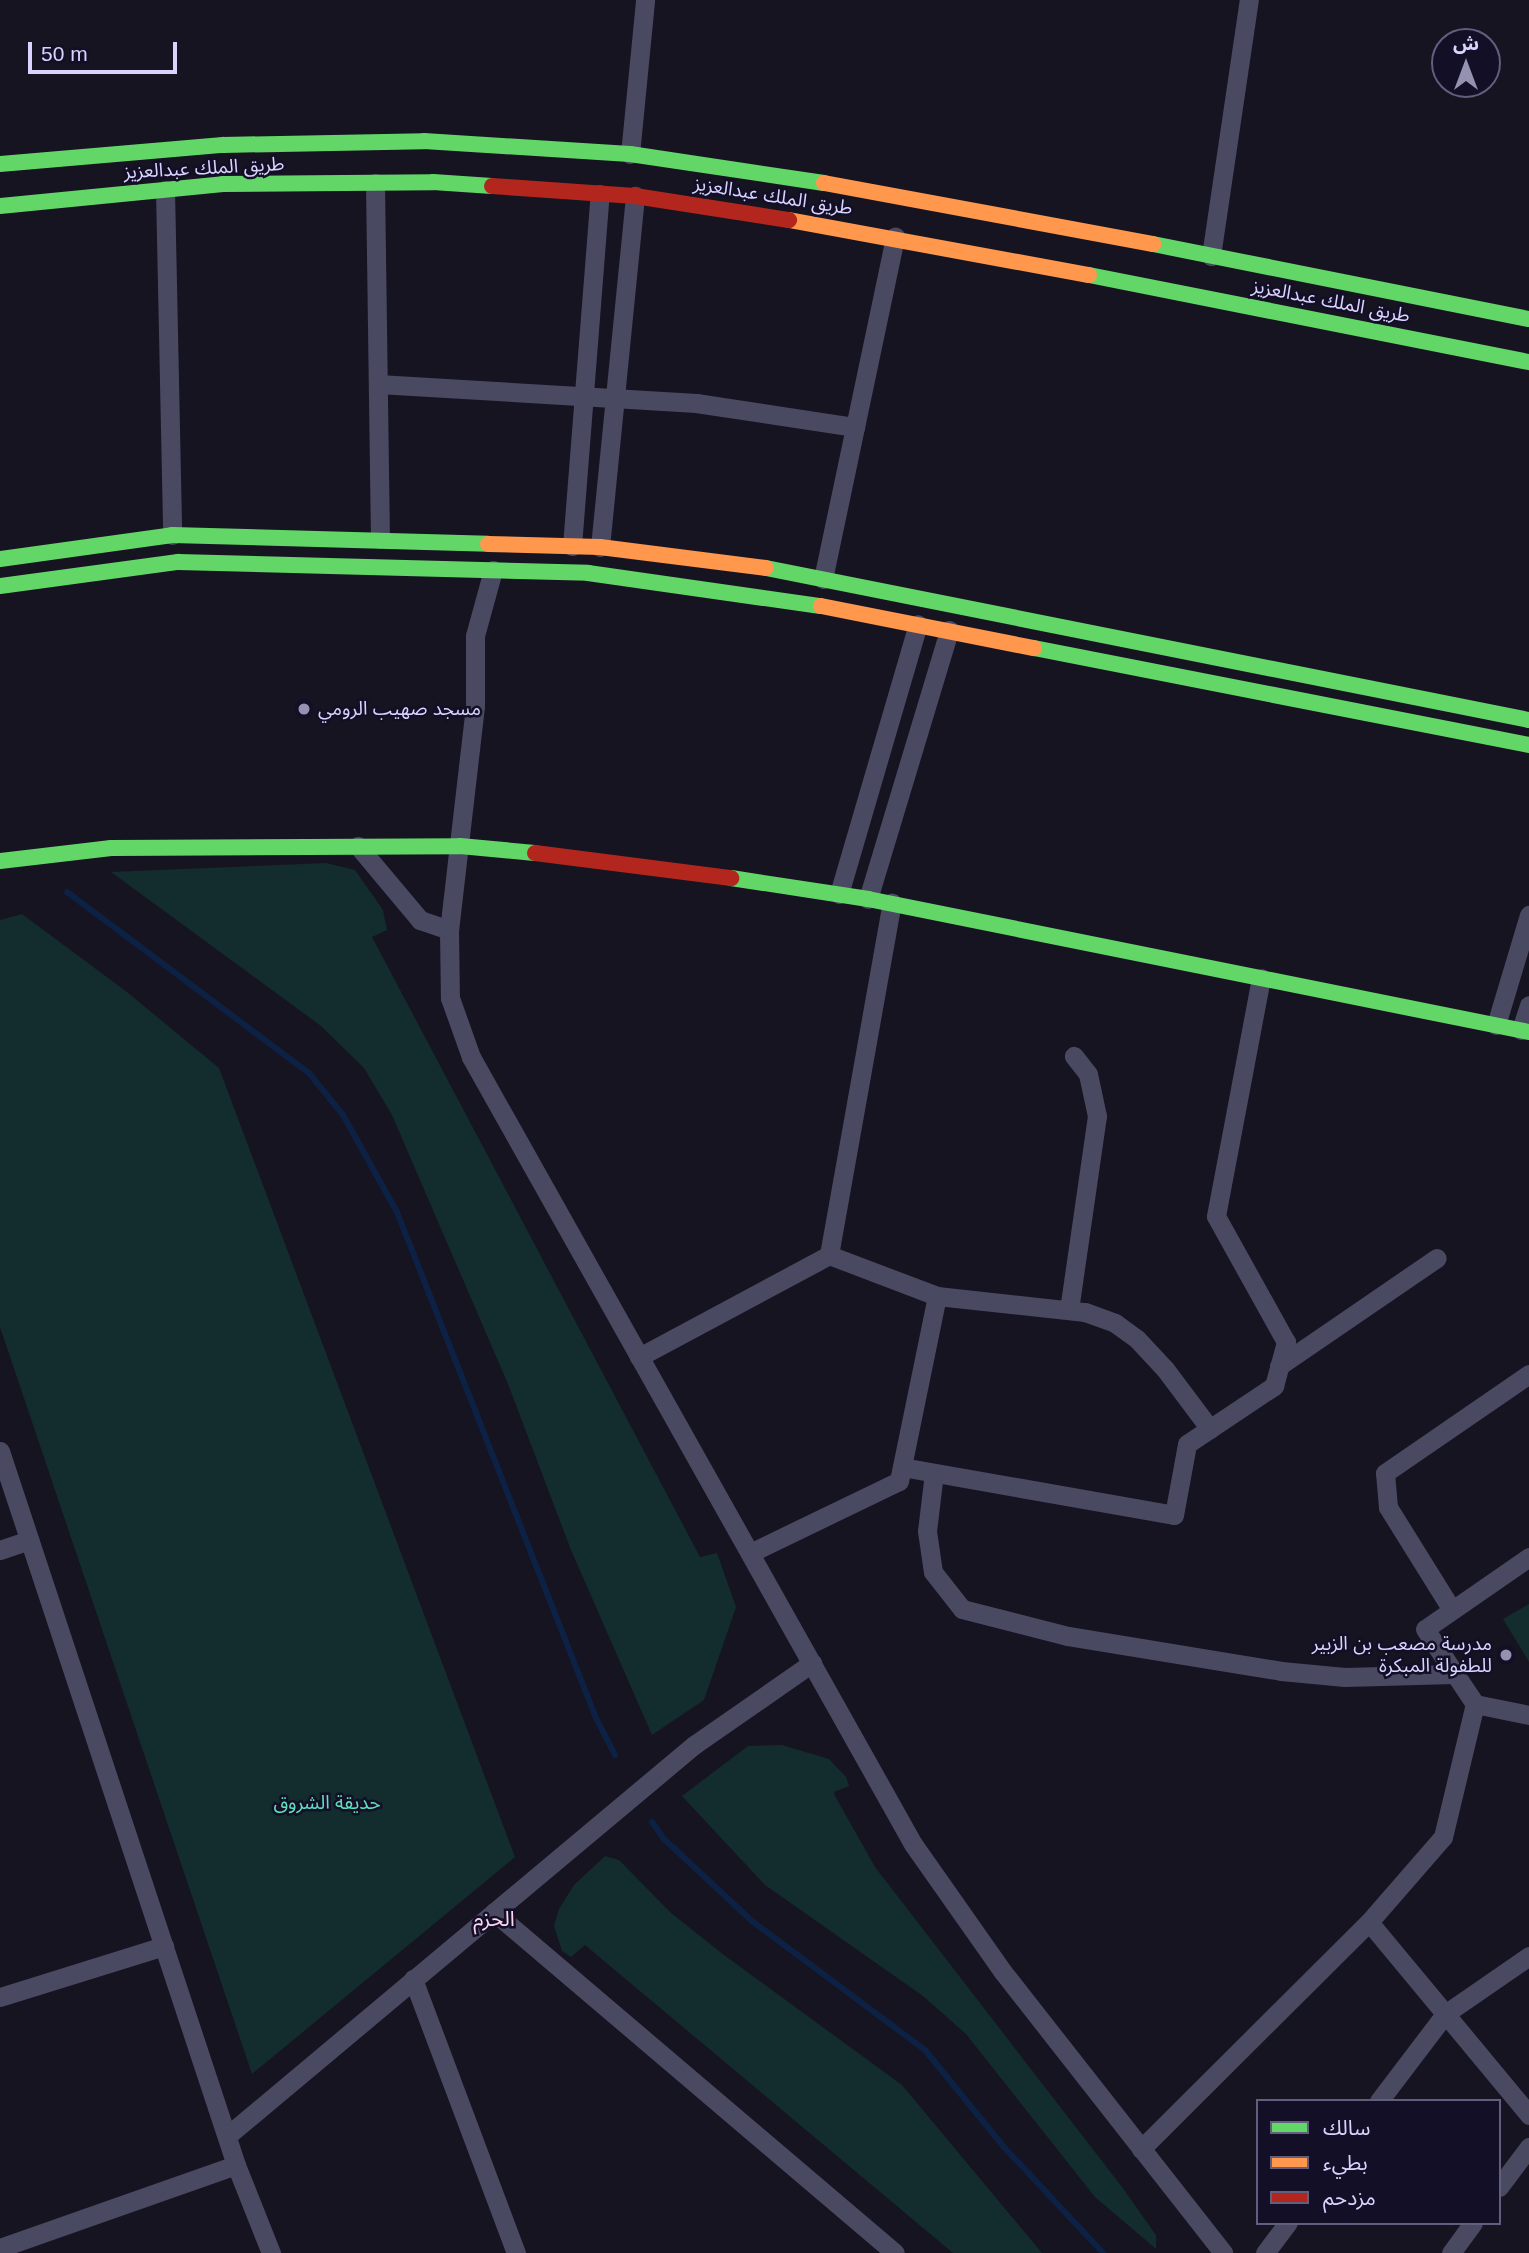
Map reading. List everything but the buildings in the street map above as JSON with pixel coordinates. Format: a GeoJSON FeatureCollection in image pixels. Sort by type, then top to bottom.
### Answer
{"type":"FeatureCollection","features":[{"type":"Feature","properties":{"kind":"main road","name":"طريق الملك عبدالعزيز"},"geometry":{"type":"LineString","coordinates":[[0,164],[223,145],[411,141],[630,154],[921,198],[1529,320]]}},
{"type":"Feature","properties":{"kind":"main road","name":"طريق الملك عبدالعزيز"},"geometry":{"type":"LineString","coordinates":[[0,206],[165,190],[433,182],[635,196],[895,236],[1529,362]]}},
{"type":"Feature","properties":{"kind":"main road"},"geometry":{"type":"LineString","coordinates":[[0,559],[172,535],[600,547],[823,579],[1529,720]]}},
{"type":"Feature","properties":{"kind":"main road"},"geometry":{"type":"LineString","coordinates":[[0,586],[178,562],[588,573],[769,596],[1529,745]]}},
{"type":"Feature","properties":{"kind":"main road"},"geometry":{"type":"LineString","coordinates":[[0,861],[111,848],[460,846],[631,862],[891,903],[1525,1031]]}},
{"type":"Feature","properties":{"kind":"street"},"geometry":{"type":"LineString","coordinates":[[630,154],[645,0]]}},
{"type":"Feature","properties":{"kind":"street"},"geometry":{"type":"LineString","coordinates":[[1211,256],[1249,0]]}},
{"type":"Feature","properties":{"kind":"street"},"geometry":{"type":"LineString","coordinates":[[374,183],[380,539]]}},
{"type":"Feature","properties":{"kind":"street"},"geometry":{"type":"LineString","coordinates":[[165,190],[172,535]]}},
{"type":"Feature","properties":{"kind":"street"},"geometry":{"type":"LineString","coordinates":[[572,545],[600,194]]}},
{"type":"Feature","properties":{"kind":"street"},"geometry":{"type":"LineString","coordinates":[[600,547],[635,196]]}},
{"type":"Feature","properties":{"kind":"street"},"geometry":{"type":"LineString","coordinates":[[823,579],[895,236]]}},
{"type":"Feature","properties":{"kind":"street"},"geometry":{"type":"LineString","coordinates":[[378,384],[696,403],[855,427]]}},
{"type":"Feature","properties":{"kind":"street"},"geometry":{"type":"LineString","coordinates":[[493,570],[475,636],[475,706],[449,930],[450,998],[471,1057],[913,1844],[1003,1972],[1223,2253]]}},
{"type":"Feature","properties":{"kind":"street"},"geometry":{"type":"LineString","coordinates":[[839,894],[918,624]]}},
{"type":"Feature","properties":{"kind":"street"},"geometry":{"type":"LineString","coordinates":[[868,899],[949,630]]}},
{"type":"Feature","properties":{"kind":"street"},"geometry":{"type":"LineString","coordinates":[[358,846],[421,920],[449,930]]}},
{"type":"Feature","properties":{"kind":"street"},"geometry":{"type":"LineString","coordinates":[[829,1255],[891,903]]}},
{"type":"Feature","properties":{"kind":"street"},"geometry":{"type":"LineString","coordinates":[[1496,1025],[1529,915]]}},
{"type":"Feature","properties":{"kind":"street"},"geometry":{"type":"LineString","coordinates":[[902,1466],[1174,1515],[1187,1444],[1274,1386],[1286,1342],[1216,1216],[1261,978]]}},
{"type":"Feature","properties":{"kind":"street"},"geometry":{"type":"LineString","coordinates":[[1525,1031],[1529,1005]]}},
{"type":"Feature","properties":{"kind":"street"},"geometry":{"type":"LineString","coordinates":[[1069,1310],[1097,1116],[1088,1074],[1074,1056]]}},
{"type":"Feature","properties":{"kind":"street"},"geometry":{"type":"LineString","coordinates":[[639,1357],[829,1255],[937,1296],[1069,1310],[1115,1323],[1137,1339],[1210,1429]]}},
{"type":"Feature","properties":{"kind":"street"},"geometry":{"type":"LineString","coordinates":[[1279,1366],[1437,1258]]}},
{"type":"Feature","properties":{"kind":"street"},"geometry":{"type":"LineString","coordinates":[[750,1553],[899,1481],[937,1296]]}},
{"type":"Feature","properties":{"kind":"street"},"geometry":{"type":"LineString","coordinates":[[1452,1610],[1388,1507],[1385,1472],[1529,1374]]}},
{"type":"Feature","properties":{"kind":"street"},"geometry":{"type":"LineString","coordinates":[[0,1451],[236,2165],[271,2253]]}},
{"type":"Feature","properties":{"kind":"street"},"geometry":{"type":"LineString","coordinates":[[934,1472],[927,1531],[933,1572],[962,1609],[1068,1636],[1281,1671],[1345,1677],[1454,1674]]}},
{"type":"Feature","properties":{"kind":"street"},"geometry":{"type":"LineString","coordinates":[[0,1550],[29,1540]]}},
{"type":"Feature","properties":{"kind":"street"},"geometry":{"type":"LineString","coordinates":[[1529,1557],[1425,1629],[1475,1704],[1529,1715]]}},
{"type":"Feature","properties":{"kind":"street"},"geometry":{"type":"LineString","coordinates":[[227,2136],[694,1745],[812,1663]]}},
{"type":"Feature","properties":{"kind":"street"},"geometry":{"type":"LineString","coordinates":[[1141,2148],[1369,1922],[1443,1837],[1475,1704]]}},
{"type":"Feature","properties":{"kind":"street"},"geometry":{"type":"LineString","coordinates":[[494,1912],[895,2253]]}},
{"type":"Feature","properties":{"kind":"street"},"geometry":{"type":"LineString","coordinates":[[1369,1922],[1529,2115]]}},
{"type":"Feature","properties":{"kind":"street"},"geometry":{"type":"LineString","coordinates":[[0,1997],[164,1946]]}},
{"type":"Feature","properties":{"kind":"street"},"geometry":{"type":"LineString","coordinates":[[1381,2099],[1445,2014],[1529,1956]]}},
{"type":"Feature","properties":{"kind":"street"},"geometry":{"type":"LineString","coordinates":[[413,1979],[516,2253]]}},
{"type":"Feature","properties":{"kind":"street"},"geometry":{"type":"LineString","coordinates":[[1501,2185],[1529,2147]]}},
{"type":"Feature","properties":{"kind":"street"},"geometry":{"type":"LineString","coordinates":[[0,2248],[236,2165]]}},
{"type":"Feature","properties":{"kind":"street"},"geometry":{"type":"LineString","coordinates":[[1265,2253],[1286,2225]]}},
{"type":"Feature","properties":{"kind":"street"},"geometry":{"type":"LineString","coordinates":[[1451,2253],[1472,2225]]}},
{"type":"Feature","properties":{"kind":"green space"},"geometry":{"type":"Polygon","coordinates":[[[326,863],[355,870],[383,910],[387,930],[372,937],[700,1557],[717,1553],[736,1607],[704,1700],[652,1735],[571,1550],[508,1384],[392,1115],[364,1068],[321,1026],[111,872],[326,863]]]}},
{"type":"Feature","properties":{"kind":"green space","name":"حديقة الشروق"},"geometry":{"type":"Polygon","coordinates":[[[22,914],[127,992],[219,1068],[515,1857],[252,2074],[0,1327],[0,920],[22,914]]]}},
{"type":"Feature","properties":{"kind":"green space"},"geometry":{"type":"Polygon","coordinates":[[[1529,1604],[1529,1662],[1503,1619],[1529,1604]]]}},
{"type":"Feature","properties":{"kind":"green space"},"geometry":{"type":"Polygon","coordinates":[[[782,1745],[829,1759],[846,1777],[849,1786],[834,1792],[835,1796],[875,1867],[1122,2187],[1156,2235],[1156,2249],[1095,2197],[966,2034],[923,1996],[765,1885],[682,1796],[748,1746],[782,1745]]]}},
{"type":"Feature","properties":{"kind":"green space"},"geometry":{"type":"Polygon","coordinates":[[[605,1856],[619,1860],[671,1913],[724,1955],[902,2085],[1042,2253],[953,2253],[585,1945],[571,1957],[562,1951],[554,1926],[559,1909],[574,1885],[605,1856]]]}},
{"type":"Feature","properties":{"kind":"waterway"},"geometry":{"type":"LineString","coordinates":[[67,892],[309,1073],[343,1115],[397,1212],[596,1718],[615,1755]]}},
{"type":"Feature","properties":{"kind":"waterway"},"geometry":{"type":"LineString","coordinates":[[652,1822],[663,1838],[752,1921],[925,2050],[1003,2146],[1103,2253]]}},
{"type":"Feature","properties":{"kind":"traffic: fast"},"geometry":{"type":"LineString","coordinates":[[0,164],[223,145],[424,141],[630,154],[824,183]]}},
{"type":"Feature","properties":{"kind":"traffic: fast"},"geometry":{"type":"LineString","coordinates":[[0,206],[223,184],[433,182],[492,186]]}},
{"type":"Feature","properties":{"kind":"traffic: fast"},"geometry":{"type":"LineString","coordinates":[[1153,244],[1529,319]]}},
{"type":"Feature","properties":{"kind":"traffic: fast"},"geometry":{"type":"LineString","coordinates":[[1089,275],[1529,362]]}},
{"type":"Feature","properties":{"kind":"traffic: fast"},"geometry":{"type":"LineString","coordinates":[[0,559],[172,535],[488,544]]}},
{"type":"Feature","properties":{"kind":"traffic: fast"},"geometry":{"type":"LineString","coordinates":[[0,586],[178,562],[588,573],[821,606]]}},
{"type":"Feature","properties":{"kind":"traffic: fast"},"geometry":{"type":"LineString","coordinates":[[766,568],[1529,720]]}},
{"type":"Feature","properties":{"kind":"traffic: fast"},"geometry":{"type":"LineString","coordinates":[[1034,648],[1529,745]]}},
{"type":"Feature","properties":{"kind":"traffic: fast"},"geometry":{"type":"LineString","coordinates":[[0,861],[111,848],[460,846],[535,853]]}},
{"type":"Feature","properties":{"kind":"traffic: fast"},"geometry":{"type":"LineString","coordinates":[[731,878],[868,899],[1529,1032]]}},
{"type":"Feature","properties":{"kind":"traffic: slow"},"geometry":{"type":"LineString","coordinates":[[824,183],[1153,244]]}},
{"type":"Feature","properties":{"kind":"traffic: slow"},"geometry":{"type":"LineString","coordinates":[[789,220],[1089,275]]}},
{"type":"Feature","properties":{"kind":"traffic: slow"},"geometry":{"type":"LineString","coordinates":[[488,544],[600,547],[766,568]]}},
{"type":"Feature","properties":{"kind":"traffic: slow"},"geometry":{"type":"LineString","coordinates":[[821,606],[1034,648]]}},
{"type":"Feature","properties":{"kind":"traffic: jam"},"geometry":{"type":"LineString","coordinates":[[492,186],[635,196],[789,220]]}},
{"type":"Feature","properties":{"kind":"traffic: jam"},"geometry":{"type":"LineString","coordinates":[[535,853],[731,878]]}},
{"type":"Feature","properties":{"kind":"place","name":"مسجد صهيب الرومي"},"geometry":{"type":"Point","coordinates":[304,709]}},
{"type":"Feature","properties":{"kind":"place","name":"مدرسة مصعب بن الزبير للطفولة المبكرة"},"geometry":{"type":"Point","coordinates":[1506,1655]}},
{"type":"Feature","properties":{"kind":"district","name":"الحزم"},"geometry":{"type":"Point","coordinates":[494,1919]}}]}
